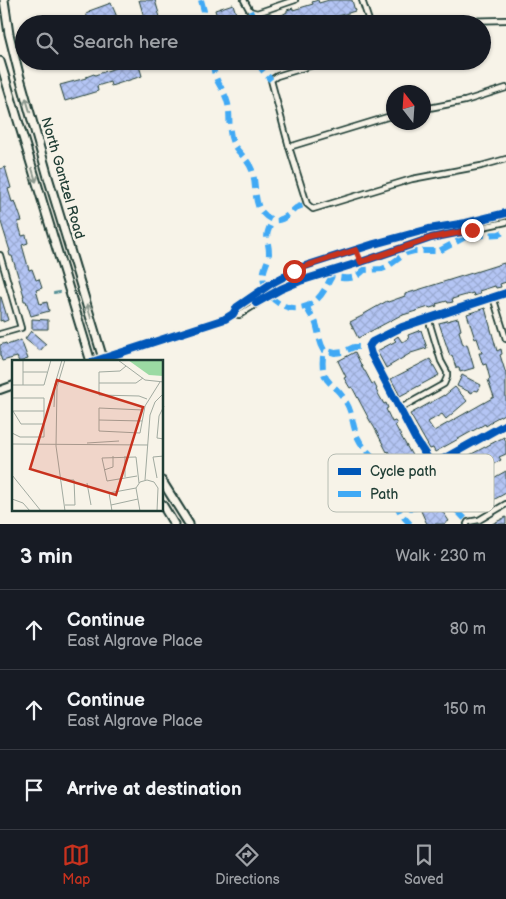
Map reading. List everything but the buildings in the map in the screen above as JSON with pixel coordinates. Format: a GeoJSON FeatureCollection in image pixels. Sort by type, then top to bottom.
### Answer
{"type":"FeatureCollection","features":[{"type":"Feature","properties":{"kind":"main road","name":"North Gantzel Road"},"geometry":{"type":"LineString","coordinates":[[4,0],[15,58]]}},
{"type":"Feature","properties":{"kind":"main road","name":"North Gantzel Road"},"geometry":{"type":"LineString","coordinates":[[0,61],[98,360]]}},
{"type":"Feature","properties":{"kind":"main road","name":"North Gantzel Road"},"geometry":{"type":"LineString","coordinates":[[18,70],[98,360]]}},
{"type":"Feature","properties":{"kind":"main road"},"geometry":{"type":"LineString","coordinates":[[164,484],[189,524]]}},
{"type":"Feature","properties":{"kind":"main road"},"geometry":{"type":"LineString","coordinates":[[164,507],[174,524]]}},
{"type":"Feature","properties":{"kind":"street"},"geometry":{"type":"LineString","coordinates":[[244,0],[250,11],[257,13],[295,0]]}},
{"type":"Feature","properties":{"kind":"street"},"geometry":{"type":"LineString","coordinates":[[362,0],[367,15]]}},
{"type":"Feature","properties":{"kind":"street"},"geometry":{"type":"LineString","coordinates":[[491,20],[506,20]]}},
{"type":"Feature","properties":{"kind":"street"},"geometry":{"type":"LineString","coordinates":[[297,70],[277,76],[271,80],[307,204],[313,209],[412,179],[481,166],[506,159]]}},
{"type":"Feature","properties":{"kind":"street"},"geometry":{"type":"LineString","coordinates":[[431,108],[465,101],[506,88]]}},
{"type":"Feature","properties":{"kind":"street"},"geometry":{"type":"LineString","coordinates":[[289,146],[386,117]]}},
{"type":"Feature","properties":{"kind":"street"},"geometry":{"type":"LineString","coordinates":[[98,360],[225,319],[237,307],[282,277],[302,267],[429,229],[506,213]]}},
{"type":"Feature","properties":{"kind":"street"},"geometry":{"type":"LineString","coordinates":[[232,314],[239,315],[270,295],[310,277],[431,238],[506,222]]}},
{"type":"Feature","properties":{"kind":"street"},"geometry":{"type":"LineString","coordinates":[[356,250],[361,262]]}},
{"type":"Feature","properties":{"kind":"street"},"geometry":{"type":"LineString","coordinates":[[0,257],[21,328],[0,334]]}},
{"type":"Feature","properties":{"kind":"street"},"geometry":{"type":"LineString","coordinates":[[425,454],[399,409],[371,354],[369,348],[372,342],[402,327],[506,294]]}},
{"type":"Feature","properties":{"kind":"street"},"geometry":{"type":"LineString","coordinates":[[493,297],[506,339]]}},
{"type":"Feature","properties":{"kind":"street"},"geometry":{"type":"LineString","coordinates":[[399,409],[444,384],[448,377],[448,372],[441,361],[428,318]]}},
{"type":"Feature","properties":{"kind":"street"},"geometry":{"type":"LineString","coordinates":[[0,390],[12,386]]}},
{"type":"Feature","properties":{"kind":"street"},"geometry":{"type":"LineString","coordinates":[[452,454],[506,424]]}},
{"type":"Feature","properties":{"kind":"street"},"geometry":{"type":"LineString","coordinates":[[494,511],[506,504]]}},
{"type":"Feature","properties":{"kind":"street"},"geometry":{"type":"LineString","coordinates":[[468,523],[479,520],[492,512]]}},
{"type":"Feature","properties":{"kind":"waterway"},"geometry":{"type":"LineString","coordinates":[[54,293],[60,292]]}},
{"type":"Feature","properties":{"kind":"marked path"},"geometry":{"type":"LineString","coordinates":[[201,0],[204,15]]}},
{"type":"Feature","properties":{"kind":"marked path"},"geometry":{"type":"LineString","coordinates":[[250,11],[252,15]]}},
{"type":"Feature","properties":{"kind":"marked path"},"geometry":{"type":"LineString","coordinates":[[214,70],[228,104],[232,140],[252,170],[256,199],[263,214],[271,219],[280,220],[297,207],[307,204]]}},
{"type":"Feature","properties":{"kind":"marked path"},"geometry":{"type":"LineString","coordinates":[[263,70],[271,80]]}},
{"type":"Feature","properties":{"kind":"marked path"},"geometry":{"type":"LineString","coordinates":[[270,226],[267,237],[269,257],[264,270],[264,283],[267,291],[278,303],[292,308],[308,306],[318,299],[332,276],[353,278],[364,270],[387,267],[406,253],[414,251],[439,251],[467,236],[499,234],[506,231]]}},
{"type":"Feature","properties":{"kind":"marked path"},"geometry":{"type":"LineString","coordinates":[[307,306],[309,313],[315,321],[324,350],[335,353],[354,347],[369,347]]}},
{"type":"Feature","properties":{"kind":"marked path"},"geometry":{"type":"LineString","coordinates":[[323,356],[326,378],[342,395],[350,411],[358,438],[370,454]]}},
{"type":"Feature","properties":{"kind":"marked path"},"geometry":{"type":"LineString","coordinates":[[400,512],[410,524]]}},
{"type":"Feature","properties":{"kind":"marked path"},"geometry":{"type":"LineString","coordinates":[[458,512],[468,522]]}},
{"type":"Feature","properties":{"kind":"cycle path"},"geometry":{"type":"LineString","coordinates":[[98,360],[225,319],[233,314],[237,307],[272,283],[302,267],[429,229],[466,223],[506,213]]}},
{"type":"Feature","properties":{"kind":"cycle path"},"geometry":{"type":"LineString","coordinates":[[256,303],[300,281],[431,238],[461,232]]}},
{"type":"Feature","properties":{"kind":"cycle path"},"geometry":{"type":"LineString","coordinates":[[425,454],[416,440],[369,347],[372,342],[402,327],[506,293]]}},
{"type":"Feature","properties":{"kind":"cycle path"},"geometry":{"type":"LineString","coordinates":[[452,454],[506,424]]}},
{"type":"Feature","properties":{"kind":"route"},"geometry":{"type":"LineString","coordinates":[[294,271],[356,250],[361,262],[431,238],[472,230]]}}]}
